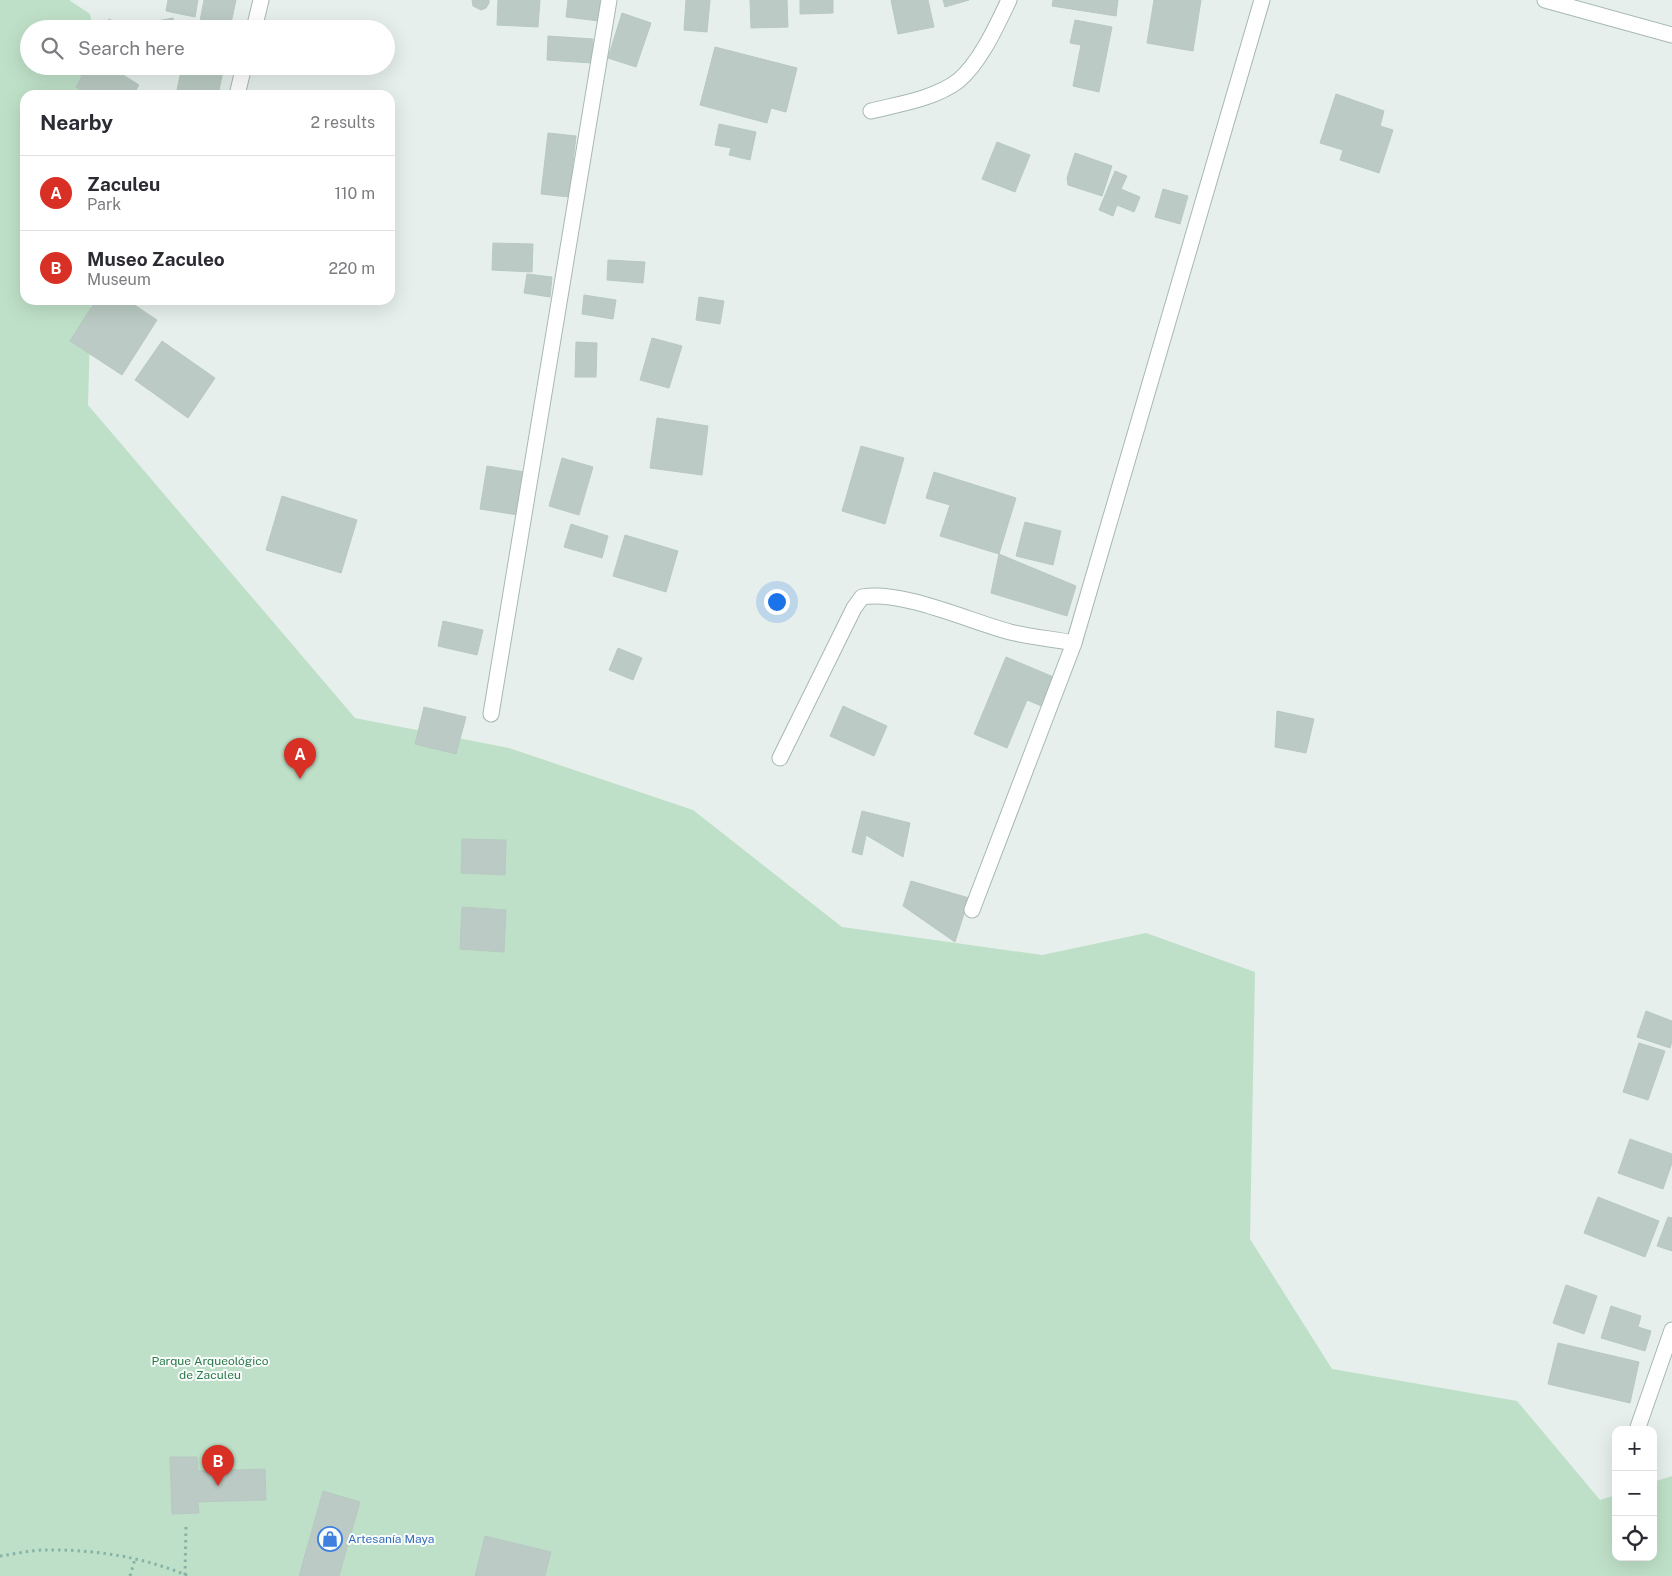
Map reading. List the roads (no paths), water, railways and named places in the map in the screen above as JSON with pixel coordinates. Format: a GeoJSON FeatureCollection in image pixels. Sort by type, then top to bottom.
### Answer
{"type":"FeatureCollection","features":[{"type":"Feature","properties":{"kind":"street"},"geometry":{"type":"LineString","coordinates":[[256,20],[261,0]]}},
{"type":"Feature","properties":{"kind":"street"},"geometry":{"type":"LineString","coordinates":[[491,714],[609,0]]}},
{"type":"Feature","properties":{"kind":"street"},"geometry":{"type":"LineString","coordinates":[[871,111],[929,96],[958,80],[988,43],[1009,0]]}},
{"type":"Feature","properties":{"kind":"street"},"geometry":{"type":"LineString","coordinates":[[972,910],[1074,643],[1262,0]]}},
{"type":"Feature","properties":{"kind":"street"},"geometry":{"type":"LineString","coordinates":[[1545,0],[1672,35]]}},
{"type":"Feature","properties":{"kind":"street"},"geometry":{"type":"LineString","coordinates":[[237,90],[242,75]]}},
{"type":"Feature","properties":{"kind":"street"},"geometry":{"type":"LineString","coordinates":[[780,758],[854,608],[862,597],[876,594],[938,608],[1011,632],[1074,643]]}},
{"type":"Feature","properties":{"kind":"street"},"geometry":{"type":"LineString","coordinates":[[1638,1426],[1672,1330]]}},
{"type":"Feature","properties":{"kind":"place","name":"Zaculeu"},"geometry":{"type":"Point","coordinates":[300,779]}},
{"type":"Feature","properties":{"kind":"place","name":"Museo Zaculeo"},"geometry":{"type":"Point","coordinates":[218,1486]}},
{"type":"Feature","properties":{"kind":"place","name":"Artesanía Maya"},"geometry":{"type":"Point","coordinates":[330,1539]}},
{"type":"Feature","properties":{"kind":"park label","name":"Parque Arqueológico de Zaculeu"},"geometry":{"type":"Point","coordinates":[210,1368]}}]}
